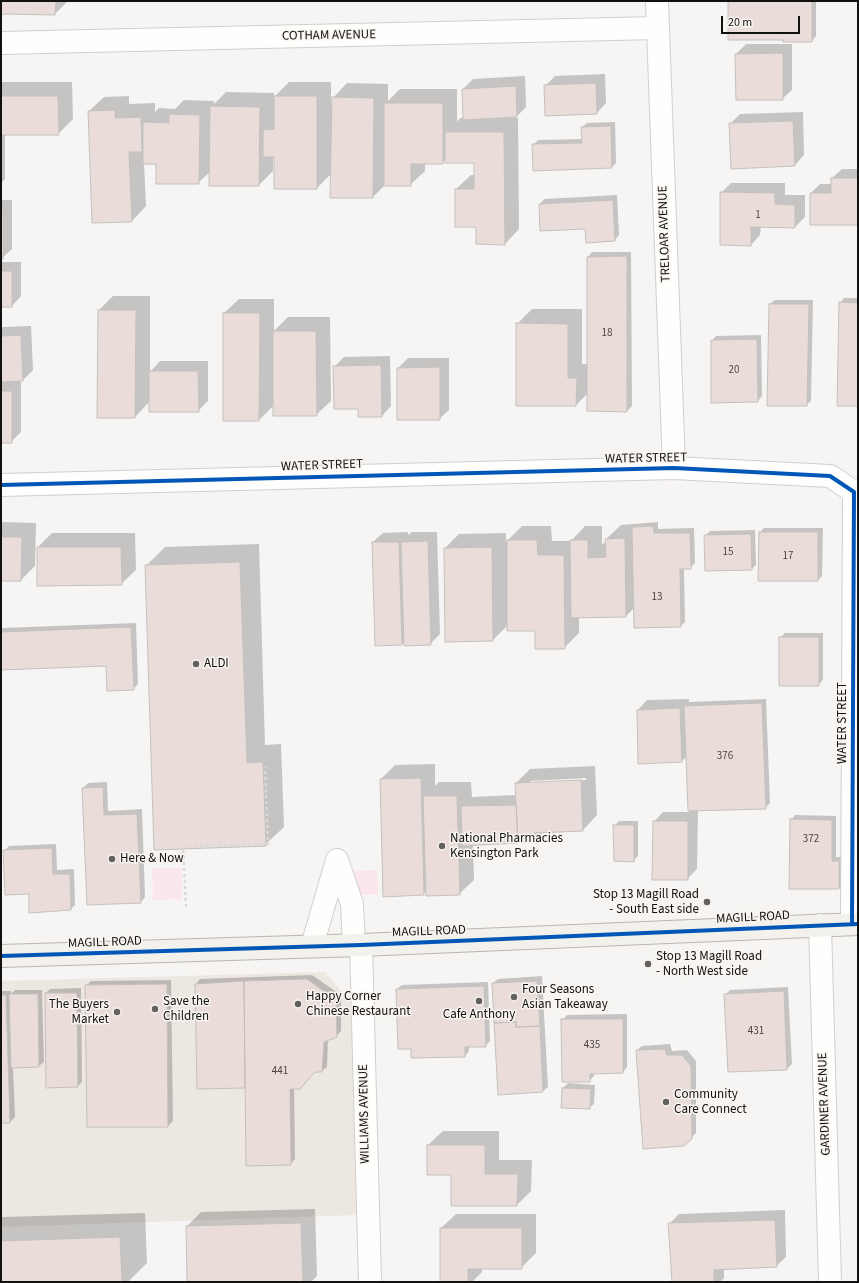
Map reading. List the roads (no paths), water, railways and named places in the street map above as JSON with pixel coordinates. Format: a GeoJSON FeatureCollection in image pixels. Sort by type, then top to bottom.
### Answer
{"type":"FeatureCollection","features":[{"type":"Feature","properties":{"kind":"main road","name":"MAGILL ROAD"},"geometry":{"type":"LineString","coordinates":[[1,956],[358,945],[855,924]]}},
{"type":"Feature","properties":{"kind":"street","name":"TRELOAR AVENUE"},"geometry":{"type":"LineString","coordinates":[[657,1],[674,468]]}},
{"type":"Feature","properties":{"kind":"street","name":"COTHAM AVENUE"},"geometry":{"type":"LineString","coordinates":[[1,44],[658,28]]}},
{"type":"Feature","properties":{"kind":"street","name":"WATER STREET"},"geometry":{"type":"LineString","coordinates":[[1,485],[674,468],[830,476],[854,492],[855,924]]}},
{"type":"Feature","properties":{"kind":"street","name":"WILLIAMS AVENUE"},"geometry":{"type":"LineString","coordinates":[[312,946],[337,860],[352,904],[358,945],[370,1282]]}},
{"type":"Feature","properties":{"kind":"street","name":"GARDINER AVENUE"},"geometry":{"type":"LineString","coordinates":[[820,925],[830,1282]]}},
{"type":"Feature","properties":{"kind":"place","name":"ALDI"},"geometry":{"type":"Point","coordinates":[196,664]}},
{"type":"Feature","properties":{"kind":"place","name":"National Pharmacies Kensington Park"},"geometry":{"type":"Point","coordinates":[442,846]}},
{"type":"Feature","properties":{"kind":"place","name":"Here & Now"},"geometry":{"type":"Point","coordinates":[112,859]}},
{"type":"Feature","properties":{"kind":"place","name":"Stop 13 Magill Road - South East side"},"geometry":{"type":"Point","coordinates":[707,902]}},
{"type":"Feature","properties":{"kind":"place","name":"Stop 13 Magill Road - North West side"},"geometry":{"type":"Point","coordinates":[648,964]}},
{"type":"Feature","properties":{"kind":"place","name":"Four Seasons Asian Takeaway"},"geometry":{"type":"Point","coordinates":[514,997]}},
{"type":"Feature","properties":{"kind":"place","name":"Cafe Anthony"},"geometry":{"type":"Point","coordinates":[479,1001]}},
{"type":"Feature","properties":{"kind":"place","name":"Happy Corner Chinese Restaurant"},"geometry":{"type":"Point","coordinates":[298,1004]}},
{"type":"Feature","properties":{"kind":"place","name":"Save the Children"},"geometry":{"type":"Point","coordinates":[155,1009]}},
{"type":"Feature","properties":{"kind":"place","name":"The Buyers Market"},"geometry":{"type":"Point","coordinates":[117,1012]}},
{"type":"Feature","properties":{"kind":"place","name":"Community Care Connect"},"geometry":{"type":"Point","coordinates":[666,1102]}}]}
